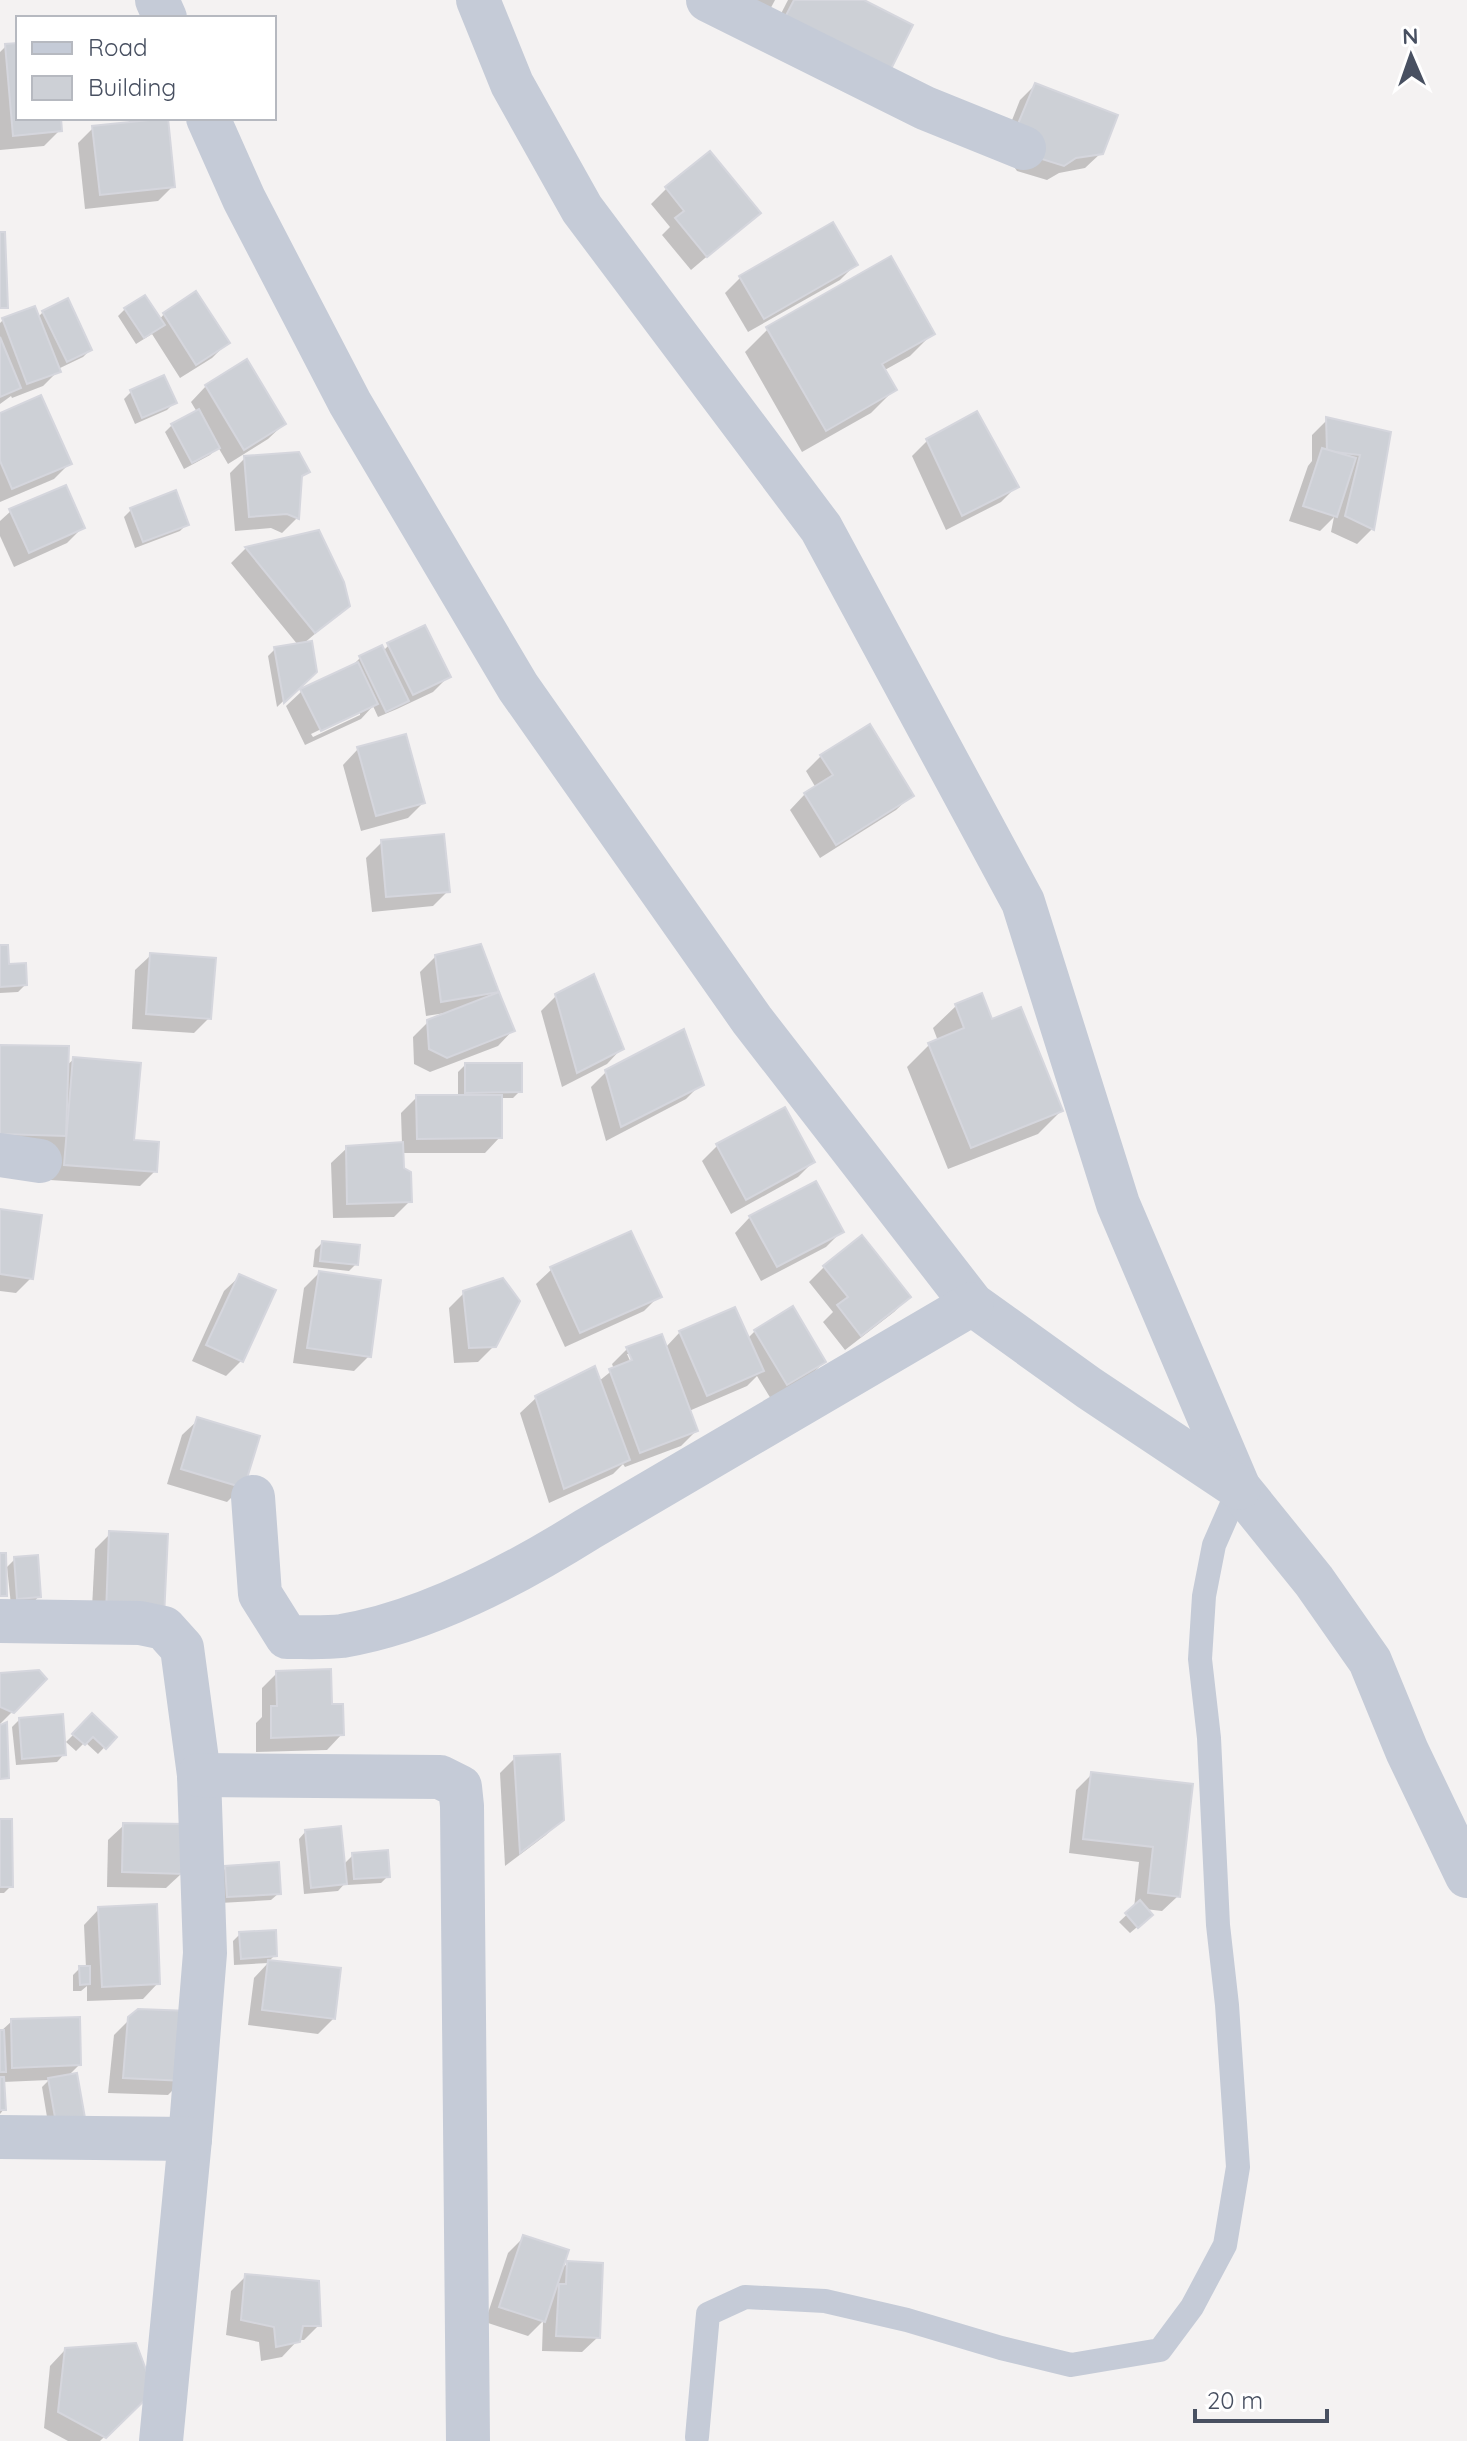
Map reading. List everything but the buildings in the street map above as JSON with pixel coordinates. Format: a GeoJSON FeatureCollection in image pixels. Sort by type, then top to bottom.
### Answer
{"type":"FeatureCollection","features":[{"type":"Feature","properties":{"kind":"street"},"geometry":{"type":"LineString","coordinates":[[478,0],[512,84],[582,209],[821,528],[1023,902],[1118,1204],[1239,1488],[1314,1581],[1370,1661],[1407,1751],[1467,1876]]}},
{"type":"Feature","properties":{"kind":"street"},"geometry":{"type":"LineString","coordinates":[[708,0],[925,108],[1024,148]]}},
{"type":"Feature","properties":{"kind":"street"},"geometry":{"type":"LineString","coordinates":[[209,120],[244,199],[350,403],[518,687],[752,1020],[972,1304],[1089,1388],[1239,1488]]}},
{"type":"Feature","properties":{"kind":"street"},"geometry":{"type":"LineString","coordinates":[[253,1497],[260,1594],[287,1637],[340,1636],[411,1619],[533,1564],[614,1513],[972,1304]]}},
{"type":"Feature","properties":{"kind":"street"},"geometry":{"type":"LineString","coordinates":[[0,1621],[140,1623],[164,1628],[182,1648],[199,1775],[205,1953],[161,2441]]}},
{"type":"Feature","properties":{"kind":"street"},"geometry":{"type":"LineString","coordinates":[[199,1775],[440,1777],[460,1787],[468,2441]]}},
{"type":"Feature","properties":{"kind":"street"},"geometry":{"type":"LineString","coordinates":[[0,2137],[190,2139]]}},
{"type":"Feature","properties":{"kind":"lane"},"geometry":{"type":"LineString","coordinates":[[697,2437],[708,2314],[745,2297],[825,2301],[1071,2365],[1160,2350],[1192,2307],[1225,2245],[1238,2167],[1218,1925],[1209,1738],[1200,1659],[1204,1596],[1214,1545],[1239,1488]]}}]}
